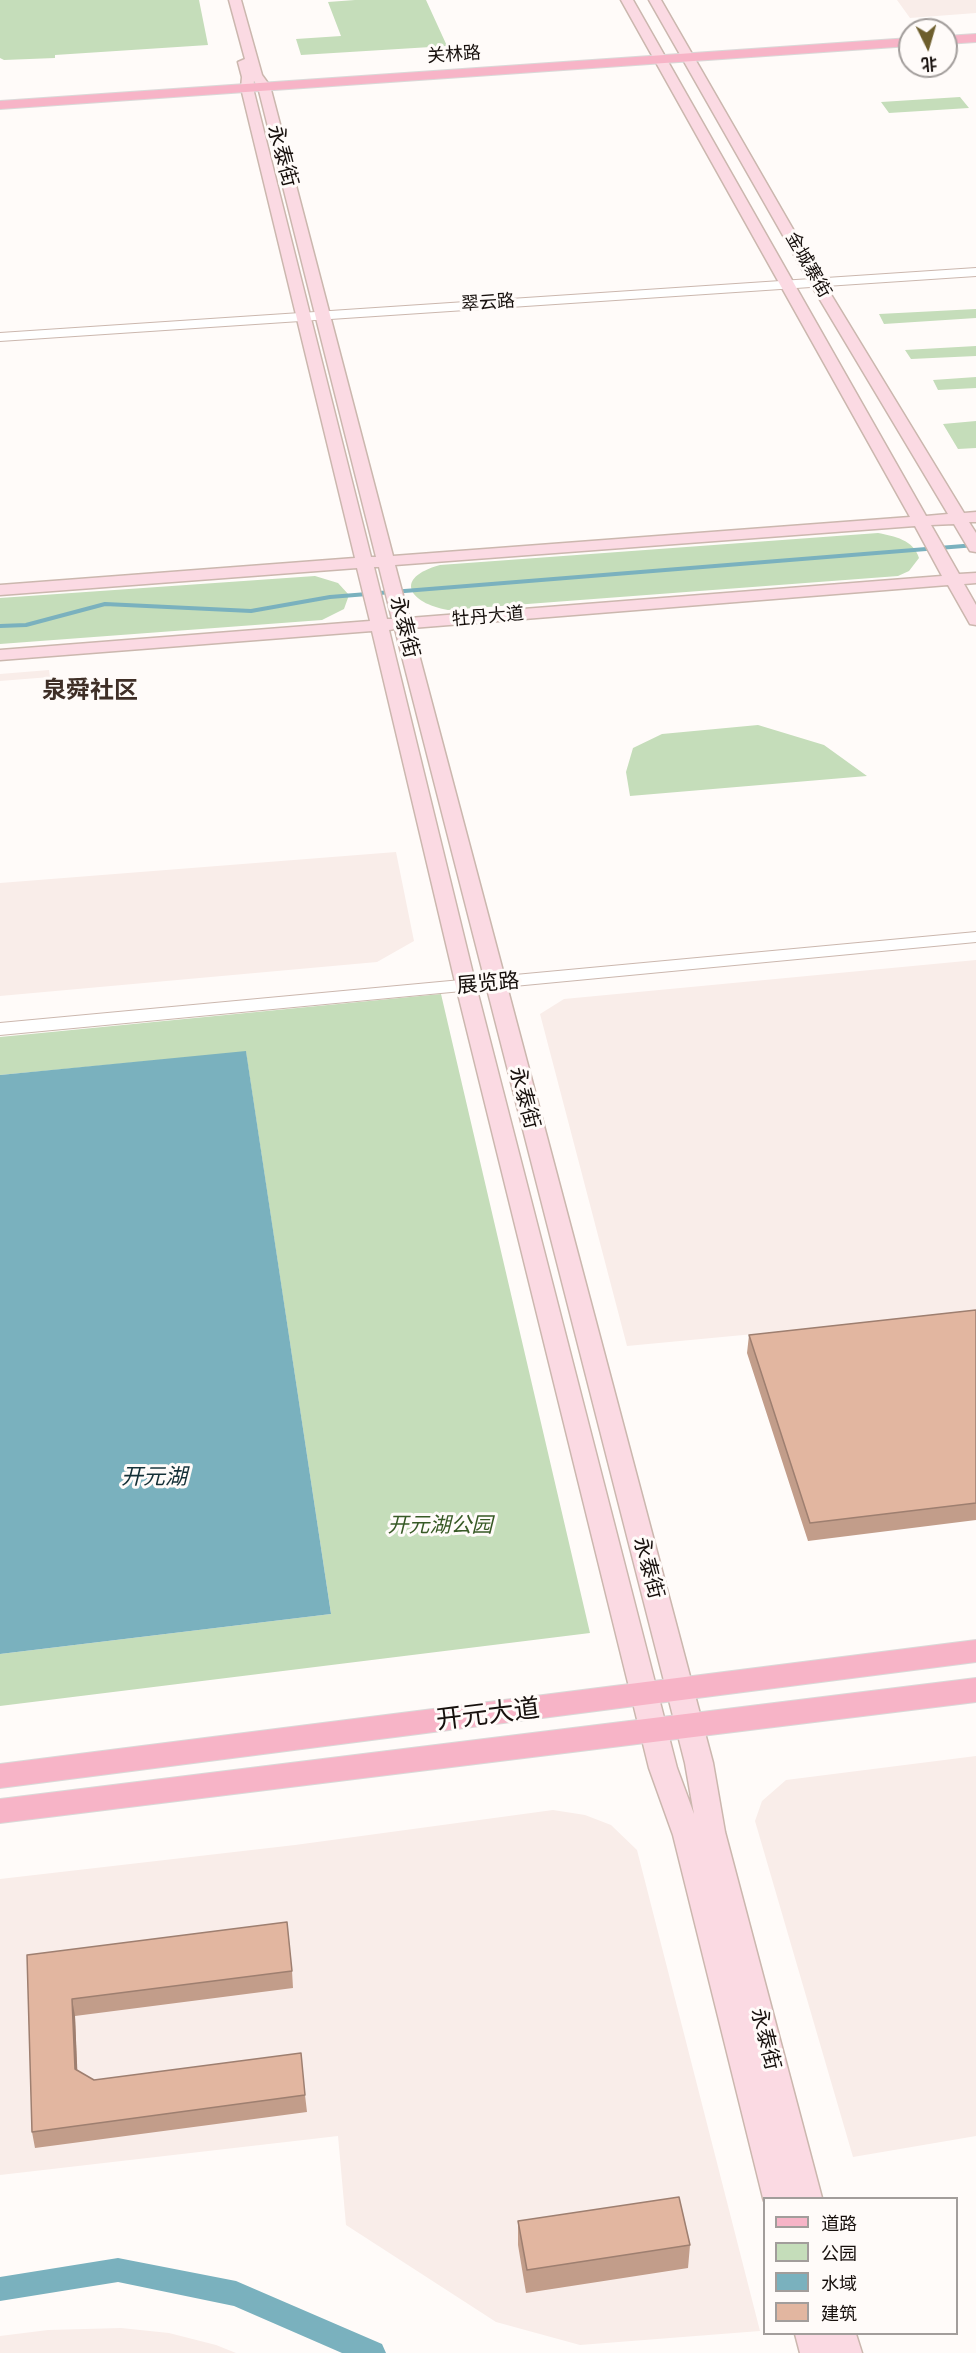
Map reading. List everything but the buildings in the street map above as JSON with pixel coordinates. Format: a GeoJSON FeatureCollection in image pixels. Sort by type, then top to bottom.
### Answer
{"type":"FeatureCollection","features":[{"type":"Feature","properties":{"kind":"main road","name":"永泰街"},"geometry":{"type":"LineString","coordinates":[[227,0],[323,313],[390,569],[492,978],[699,1763],[711,1832],[805,2197]]}},
{"type":"Feature","properties":{"kind":"main road","name":"永泰街"},"geometry":{"type":"LineString","coordinates":[[235,0],[305,314],[465,980],[663,1768],[687,1835],[778,2197]]}},
{"type":"Feature","properties":{"kind":"main road","name":"金城寨街"},"geometry":{"type":"LineString","coordinates":[[627,0],[950,572]]}},
{"type":"Feature","properties":{"kind":"main road","name":"金城寨街"},"geometry":{"type":"LineString","coordinates":[[655,0],[687,52],[816,280],[967,522],[976,547]]}},
{"type":"Feature","properties":{"kind":"main road"},"geometry":{"type":"LineString","coordinates":[[958,29],[976,28]]}},
{"type":"Feature","properties":{"kind":"main road","name":"关林路"},"geometry":{"type":"LineString","coordinates":[[0,105],[254,82],[687,52],[898,34]]}},
{"type":"Feature","properties":{"kind":"main road"},"geometry":{"type":"LineString","coordinates":[[958,39],[976,38]]}},
{"type":"Feature","properties":{"kind":"main road","name":"关林路"},"geometry":{"type":"LineString","coordinates":[[687,52],[898,43]]}},
{"type":"Feature","properties":{"kind":"main road","name":"关林路"},"geometry":{"type":"LineString","coordinates":[[0,92],[254,82]]}},
{"type":"Feature","properties":{"kind":"main road"},"geometry":{"type":"LineString","coordinates":[[0,590],[367,571],[967,522]]}},
{"type":"Feature","properties":{"kind":"main road"},"geometry":{"type":"LineString","coordinates":[[950,572],[976,620]]}},
{"type":"Feature","properties":{"kind":"main road","name":"牡丹大道"},"geometry":{"type":"LineString","coordinates":[[0,655],[378,619],[950,572],[976,578]]}},
{"type":"Feature","properties":{"kind":"main road","name":"开元大道"},"geometry":{"type":"LineString","coordinates":[[0,1776],[976,1651]]}},
{"type":"Feature","properties":{"kind":"main road","name":"开元大道"},"geometry":{"type":"LineString","coordinates":[[0,1811],[976,1690]]}},
{"type":"Feature","properties":{"kind":"main road"},"geometry":{"type":"LineString","coordinates":[[812,2335],[817,2353]]}},
{"type":"Feature","properties":{"kind":"main road"},"geometry":{"type":"LineString","coordinates":[[840,2335],[845,2353]]}},
{"type":"Feature","properties":{"kind":"street","name":"翠云路"},"geometry":{"type":"LineString","coordinates":[[0,332],[976,270]]}},
{"type":"Feature","properties":{"kind":"street","name":"翠云路"},"geometry":{"type":"LineString","coordinates":[[0,337],[305,314]]}},
{"type":"Feature","properties":{"kind":"street","name":"展览路"},"geometry":{"type":"LineString","coordinates":[[492,978],[976,926]]}},
{"type":"Feature","properties":{"kind":"street","name":"展览路"},"geometry":{"type":"LineString","coordinates":[[0,1017],[976,937]]}},
{"type":"Feature","properties":{"kind":"street","name":"展览路"},"geometry":{"type":"LineString","coordinates":[[0,1029],[465,980]]}},
{"type":"Feature","properties":{"kind":"shaded area"},"geometry":{"type":"Polygon","coordinates":[[[897,0],[976,0],[976,13],[910,18],[897,0]]]}},
{"type":"Feature","properties":{"kind":"shaded area"},"geometry":{"type":"Polygon","coordinates":[[[49,670],[50,677],[0,681],[0,674],[49,670]]]}},
{"type":"Feature","properties":{"kind":"shaded area"},"geometry":{"type":"Polygon","coordinates":[[[396,852],[414,941],[377,962],[0,996],[0,883],[396,852]]]}},
{"type":"Feature","properties":{"kind":"shaded area"},"geometry":{"type":"Polygon","coordinates":[[[976,960],[976,1313],[627,1346],[540,1014],[564,999],[976,960]]]}},
{"type":"Feature","properties":{"kind":"shaded area"},"geometry":{"type":"Polygon","coordinates":[[[976,1756],[976,2136],[853,2157],[755,1821],[762,1801],[786,1780],[976,1756]]]}},
{"type":"Feature","properties":{"kind":"shaded area"},"geometry":{"type":"Polygon","coordinates":[[[553,1810],[585,1815],[611,1825],[637,1850],[760,2331],[580,2345],[496,2322],[346,2225],[338,2136],[0,2175],[0,1879],[295,1845],[553,1810]]]}},
{"type":"Feature","properties":{"kind":"shaded area"},"geometry":{"type":"Polygon","coordinates":[[[121,2328],[169,2333],[216,2345],[236,2353],[0,2353],[0,2336],[48,2330],[121,2328]]]}},
{"type":"Feature","properties":{"kind":"green space"},"geometry":{"type":"Polygon","coordinates":[[[0,0],[199,0],[208,45],[4,60],[0,58],[0,0]]]}},
{"type":"Feature","properties":{"kind":"green space"},"geometry":{"type":"Polygon","coordinates":[[[426,0],[447,46],[301,55],[296,39],[341,36],[328,2],[426,0]]]}},
{"type":"Feature","properties":{"kind":"green space"},"geometry":{"type":"Polygon","coordinates":[[[960,97],[969,108],[889,113],[881,102],[960,97]]]}},
{"type":"Feature","properties":{"kind":"green space"},"geometry":{"type":"Polygon","coordinates":[[[976,309],[976,318],[884,324],[879,314],[976,309]]]}},
{"type":"Feature","properties":{"kind":"green space"},"geometry":{"type":"Polygon","coordinates":[[[976,346],[976,356],[911,359],[905,350],[976,346]]]}},
{"type":"Feature","properties":{"kind":"green space"},"geometry":{"type":"Polygon","coordinates":[[[976,377],[976,388],[938,390],[933,380],[976,377]]]}},
{"type":"Feature","properties":{"kind":"green space"},"geometry":{"type":"Polygon","coordinates":[[[976,421],[976,448],[958,449],[943,424],[976,421]]]}},
{"type":"Feature","properties":{"kind":"green space"},"geometry":{"type":"Polygon","coordinates":[[[878,533],[897,537],[913,547],[919,558],[909,571],[898,576],[448,610],[424,602],[412,590],[412,583],[416,577],[425,570],[440,565],[878,533]]]}},
{"type":"Feature","properties":{"kind":"green space"},"geometry":{"type":"Polygon","coordinates":[[[315,576],[338,583],[349,595],[344,609],[322,620],[0,644],[0,598],[315,576]]]}},
{"type":"Feature","properties":{"kind":"green space"},"geometry":{"type":"Polygon","coordinates":[[[758,725],[824,745],[867,776],[630,796],[626,772],[633,748],[662,734],[758,725]]]}},
{"type":"Feature","properties":{"kind":"green space","name":"开元湖公园"},"geometry":{"type":"Polygon","coordinates":[[[441,994],[590,1633],[0,1706],[0,1654],[331,1614],[246,1052],[0,1075],[0,1037],[441,994]]]}},
{"type":"Feature","properties":{"kind":"water","name":"开元湖"},"geometry":{"type":"Polygon","coordinates":[[[246,1051],[331,1614],[0,1654],[0,1075],[246,1051]]]}},
{"type":"Feature","properties":{"kind":"waterway"},"geometry":{"type":"LineString","coordinates":[[0,626],[26,625],[105,604],[251,611],[330,597],[976,545]]}},
{"type":"Feature","properties":{"kind":"waterway"},"geometry":{"type":"LineString","coordinates":[[0,2289],[118,2270],[236,2294],[373,2353]]}},
{"type":"Feature","properties":{"kind":"district","name":"泉舜社区"},"geometry":{"type":"Point","coordinates":[90,691]}}]}
